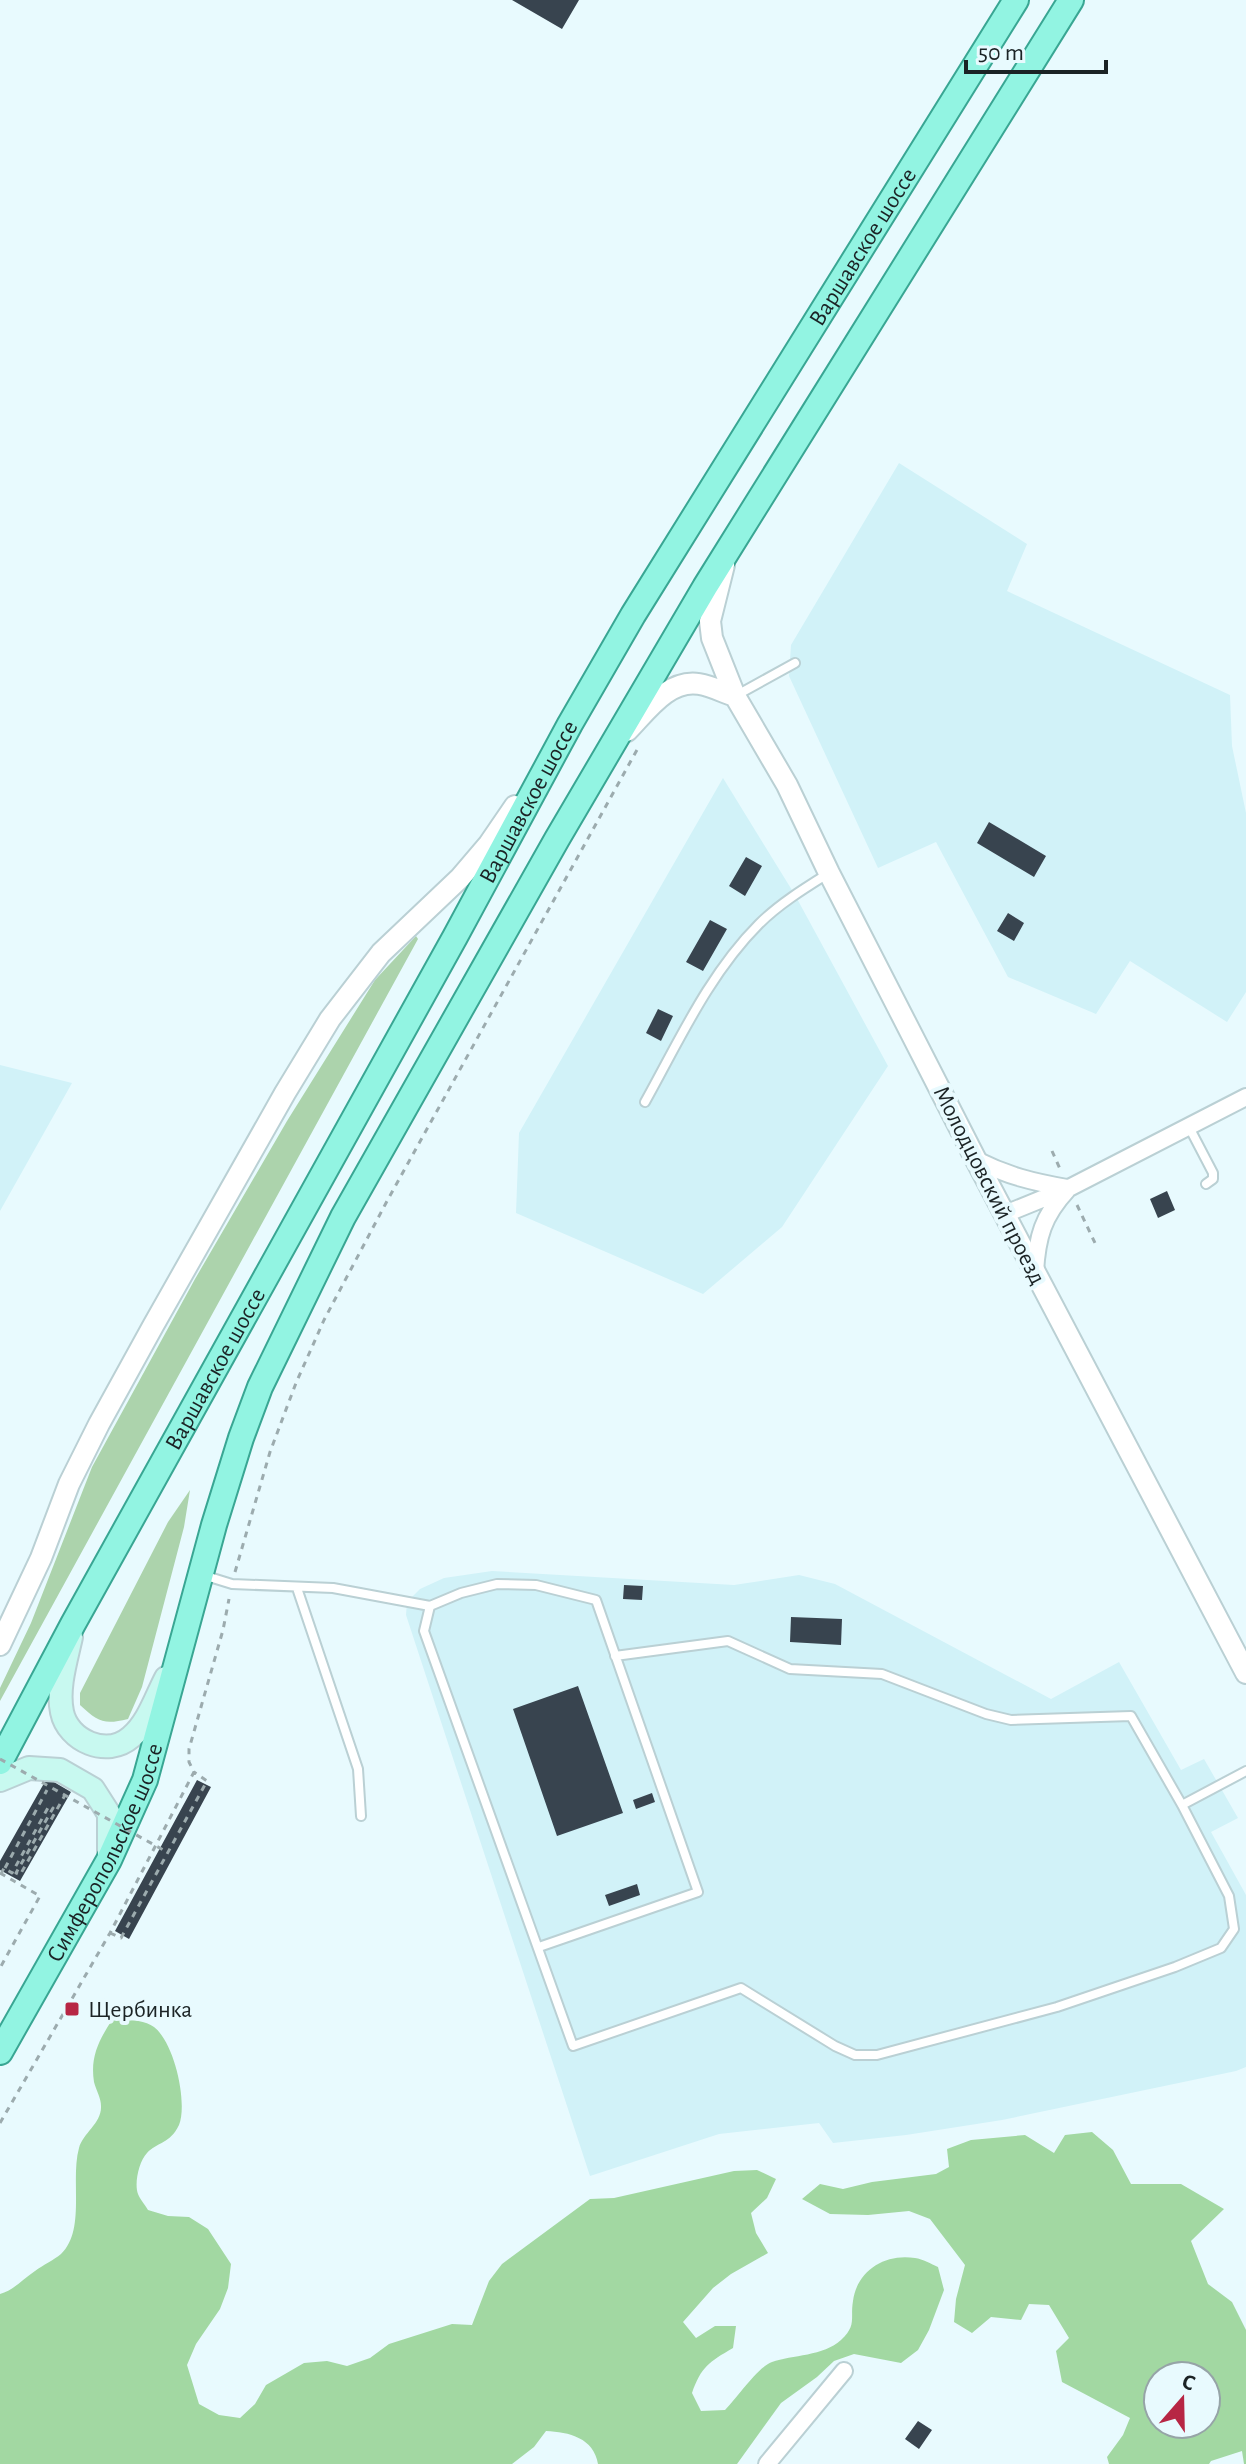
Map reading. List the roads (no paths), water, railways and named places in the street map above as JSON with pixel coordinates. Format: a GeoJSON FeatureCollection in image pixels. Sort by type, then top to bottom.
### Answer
{"type":"FeatureCollection","features":[{"type":"Feature","properties":{"kind":"main road","name":"Варшавское шоссе"},"geometry":{"type":"LineString","coordinates":[[73,1624],[447,951],[556,748],[633,615],[1016,0]]}},
{"type":"Feature","properties":{"kind":"main road","name":"Варшавское шоссе"},"geometry":{"type":"LineString","coordinates":[[201,1574],[241,1438],[260,1387],[343,1217],[609,750],[727,553],[1071,0]]}},
{"type":"Feature","properties":{"kind":"main road","name":"Симферопольское шоссе"},"geometry":{"type":"LineString","coordinates":[[0,2052],[109,1860],[145,1780],[201,1574]]}},
{"type":"Feature","properties":{"kind":"main road"},"geometry":{"type":"LineString","coordinates":[[73,1624],[62,1682],[61,1709],[66,1725],[76,1736],[99,1746],[129,1739],[142,1726],[183,1644]]}},
{"type":"Feature","properties":{"kind":"main road"},"geometry":{"type":"LineString","coordinates":[[0,1760],[73,1624]]}},
{"type":"Feature","properties":{"kind":"main road"},"geometry":{"type":"LineString","coordinates":[[0,1780],[29,1768],[60,1770],[93,1789],[109,1814],[109,1860]]}},
{"type":"Feature","properties":{"kind":"street","name":"Молодцовский проезд"},"geometry":{"type":"LineString","coordinates":[[727,553],[710,621],[715,647],[735,696],[787,785],[976,1160],[1246,1673]]}},
{"type":"Feature","properties":{"kind":"street"},"geometry":{"type":"LineString","coordinates":[[609,750],[663,695],[675,688],[699,684],[735,696]]}},
{"type":"Feature","properties":{"kind":"street"},"geometry":{"type":"LineString","coordinates":[[0,1645],[41,1558],[69,1484],[99,1424],[285,1093],[330,1019],[381,953],[460,878],[489,844],[556,748]]}},
{"type":"Feature","properties":{"kind":"street"},"geometry":{"type":"LineString","coordinates":[[1005,1214],[1069,1188],[1246,1097]]}},
{"type":"Feature","properties":{"kind":"street"},"geometry":{"type":"LineString","coordinates":[[976,1160],[1003,1174],[1069,1188]]}},
{"type":"Feature","properties":{"kind":"street"},"geometry":{"type":"LineString","coordinates":[[1035,1272],[1036,1245],[1041,1229],[1055,1203],[1069,1188]]}},
{"type":"Feature","properties":{"kind":"street"},"geometry":{"type":"LineString","coordinates":[[767,2464],[844,2371]]}},
{"type":"Feature","properties":{"kind":"lane"},"geometry":{"type":"LineString","coordinates":[[735,696],[795,663]]}},
{"type":"Feature","properties":{"kind":"lane"},"geometry":{"type":"LineString","coordinates":[[645,1102],[712,981],[734,952],[760,922],[829,873]]}},
{"type":"Feature","properties":{"kind":"lane"},"geometry":{"type":"LineString","coordinates":[[1189,1126],[1213,1173],[1213,1179],[1206,1184]]}},
{"type":"Feature","properties":{"kind":"lane"},"geometry":{"type":"LineString","coordinates":[[201,1574],[232,1584],[333,1588],[430,1606],[461,1593],[497,1584],[536,1585],[596,1600],[698,1892],[539,1947]]}},
{"type":"Feature","properties":{"kind":"lane"},"geometry":{"type":"LineString","coordinates":[[297,1588],[358,1769],[361,1816]]}},
{"type":"Feature","properties":{"kind":"lane"},"geometry":{"type":"LineString","coordinates":[[430,1606],[424,1631],[573,2046],[741,1988],[835,2046],[855,2055],[877,2055],[1057,2007],[1175,1967],[1221,1948],[1234,1929],[1229,1896],[1131,1716],[1011,1720],[986,1714],[882,1674],[790,1669],[728,1641],[615,1656]]}},
{"type":"Feature","properties":{"kind":"lane"},"geometry":{"type":"LineString","coordinates":[[1182,1805],[1246,1771]]}},
{"type":"Feature","properties":{"kind":"place","name":"Щербинка"},"geometry":{"type":"Point","coordinates":[72,2009]}}]}
